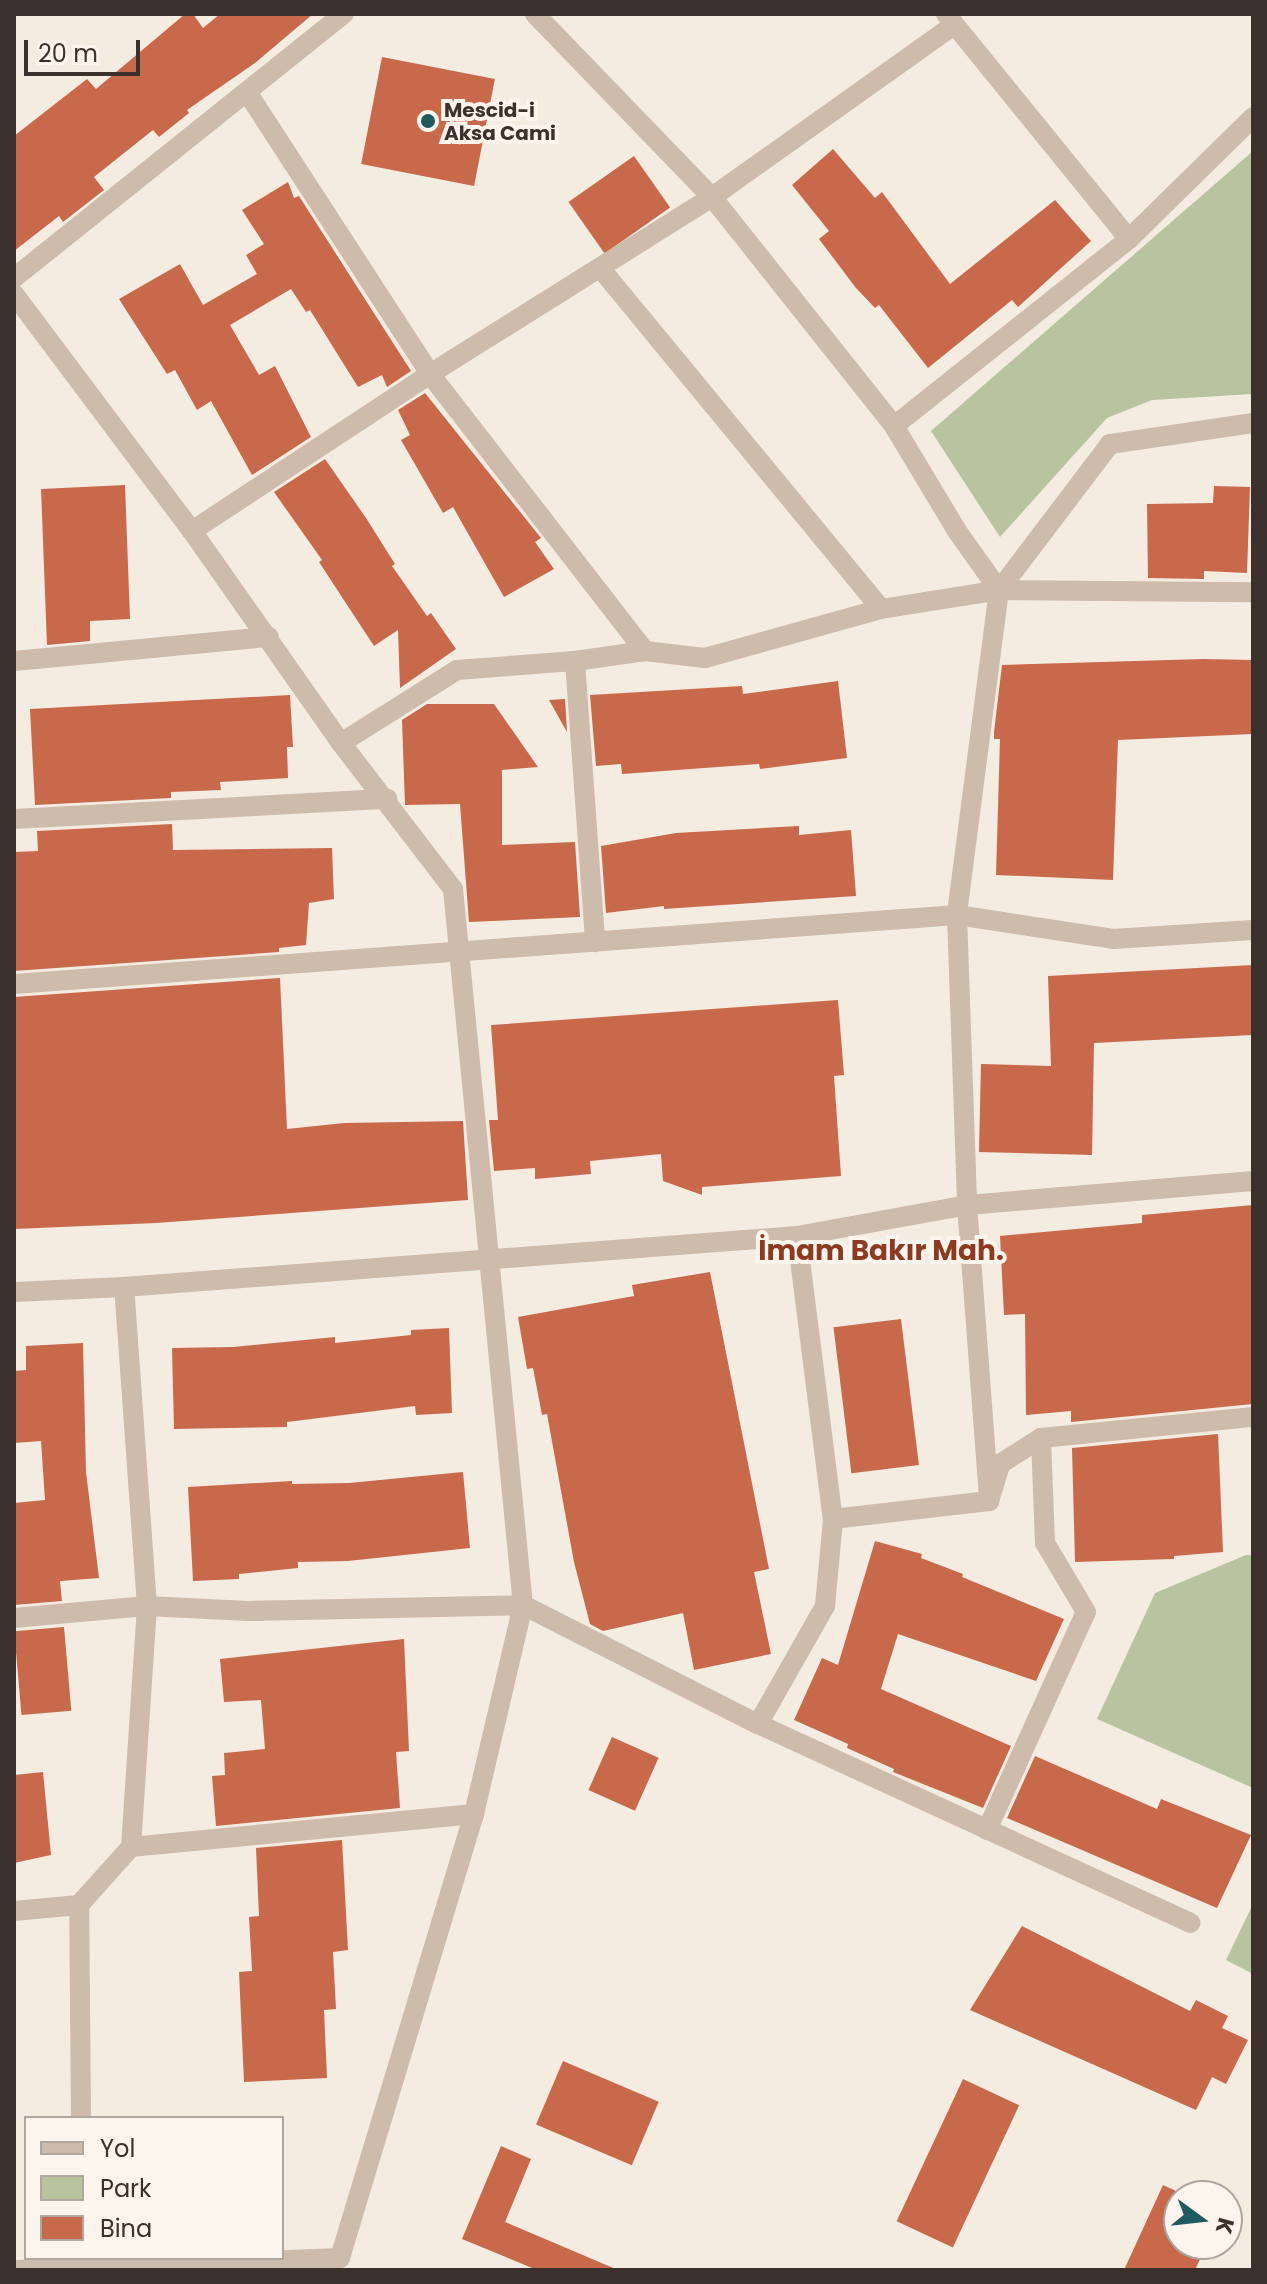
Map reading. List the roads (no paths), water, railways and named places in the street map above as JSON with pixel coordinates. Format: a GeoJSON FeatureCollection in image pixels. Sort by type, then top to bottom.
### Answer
{"type":"FeatureCollection","features":[{"type":"Feature","properties":{"kind":"street"},"geometry":{"type":"LineString","coordinates":[[14,278],[344,14]]}},
{"type":"Feature","properties":{"kind":"street"},"geometry":{"type":"LineString","coordinates":[[535,14],[712,197],[894,426],[957,531],[999,590]]}},
{"type":"Feature","properties":{"kind":"street"},"geometry":{"type":"LineString","coordinates":[[192,531],[430,374],[712,197],[950,20],[1129,239]]}},
{"type":"Feature","properties":{"kind":"street"},"geometry":{"type":"LineString","coordinates":[[247,92],[430,374],[645,651]]}},
{"type":"Feature","properties":{"kind":"street"},"geometry":{"type":"LineString","coordinates":[[894,426],[1129,239],[1253,117]]}},
{"type":"Feature","properties":{"kind":"street"},"geometry":{"type":"LineString","coordinates":[[601,269],[881,609]]}},
{"type":"Feature","properties":{"kind":"street"},"geometry":{"type":"LineString","coordinates":[[14,294],[192,531],[341,743],[387,799],[453,889],[523,1605],[474,1814],[340,2258],[284,2259]]}},
{"type":"Feature","properties":{"kind":"street"},"geometry":{"type":"LineString","coordinates":[[989,1501],[967,1205],[957,915],[999,590],[1110,444],[1253,423]]}},
{"type":"Feature","properties":{"kind":"street"},"geometry":{"type":"LineString","coordinates":[[341,743],[457,670],[575,661],[645,651],[705,658],[881,609],[999,590],[1253,592]]}},
{"type":"Feature","properties":{"kind":"street"},"geometry":{"type":"LineString","coordinates":[[14,661],[269,637]]}},
{"type":"Feature","properties":{"kind":"street"},"geometry":{"type":"LineString","coordinates":[[575,661],[595,942]]}},
{"type":"Feature","properties":{"kind":"street"},"geometry":{"type":"LineString","coordinates":[[14,819],[387,799]]}},
{"type":"Feature","properties":{"kind":"street"},"geometry":{"type":"LineString","coordinates":[[14,984],[957,915],[1113,939],[1253,930]]}},
{"type":"Feature","properties":{"kind":"street"},"geometry":{"type":"LineString","coordinates":[[14,1292],[124,1287],[797,1236],[967,1205],[1253,1181]]}},
{"type":"Feature","properties":{"kind":"street"},"geometry":{"type":"LineString","coordinates":[[758,1724],[825,1606],[833,1519],[797,1236]]}},
{"type":"Feature","properties":{"kind":"street"},"geometry":{"type":"LineString","coordinates":[[81,2116],[79,1905],[131,1847],[147,1606],[124,1287]]}},
{"type":"Feature","properties":{"kind":"street"},"geometry":{"type":"LineString","coordinates":[[989,1501],[1000,1464],[1041,1438],[1253,1417]]}},
{"type":"Feature","properties":{"kind":"street"},"geometry":{"type":"LineString","coordinates":[[987,1830],[1086,1612],[1045,1543],[1041,1438]]}},
{"type":"Feature","properties":{"kind":"street"},"geometry":{"type":"LineString","coordinates":[[833,1519],[989,1501]]}},
{"type":"Feature","properties":{"kind":"street"},"geometry":{"type":"LineString","coordinates":[[14,1618],[147,1606],[248,1611],[523,1605],[758,1724],[1190,1923]]}},
{"type":"Feature","properties":{"kind":"street"},"geometry":{"type":"LineString","coordinates":[[131,1847],[474,1814]]}},
{"type":"Feature","properties":{"kind":"street"},"geometry":{"type":"LineString","coordinates":[[14,1911],[79,1905]]}},
{"type":"Feature","properties":{"kind":"street"},"geometry":{"type":"LineString","coordinates":[[16,2270],[82,2262],[211,2260]]}},
{"type":"Feature","properties":{"kind":"place","name":"Mescid-i Aksa Cami"},"geometry":{"type":"Point","coordinates":[428,121]}},
{"type":"Feature","properties":{"kind":"district","name":"İmam Bakır Mah."},"geometry":{"type":"Point","coordinates":[881,1251]}}]}
